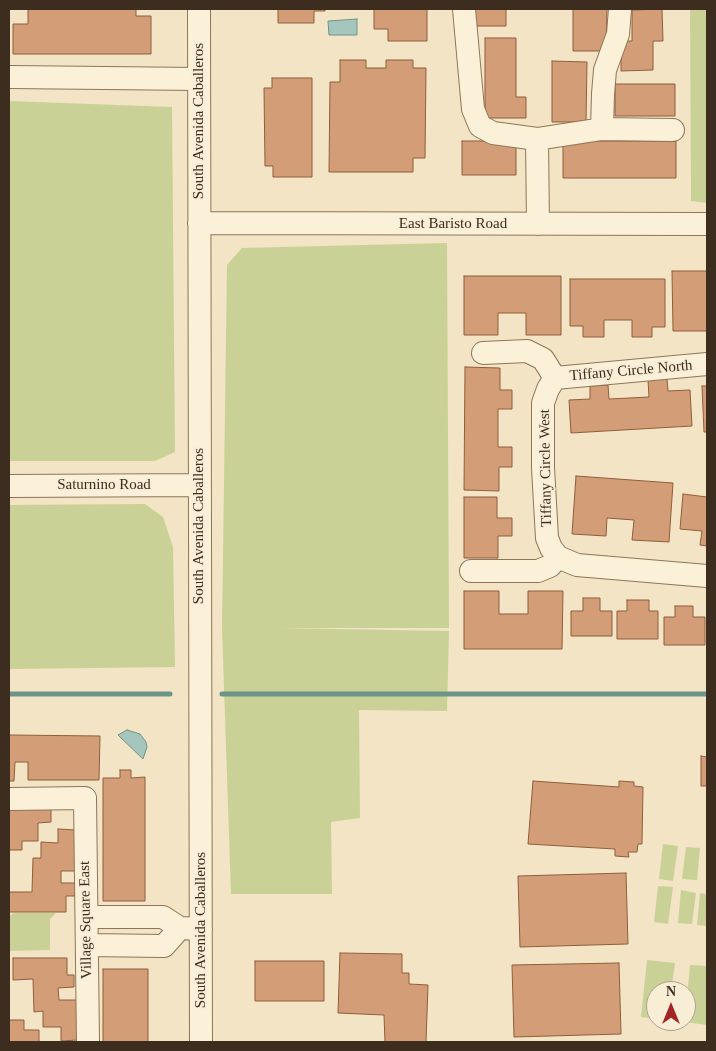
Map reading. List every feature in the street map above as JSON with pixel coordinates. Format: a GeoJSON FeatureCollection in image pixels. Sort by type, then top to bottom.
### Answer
{"type":"FeatureCollection","features":[{"type":"Feature","properties":{"kind":"street","name":"South Avenida Caballeros"},"geometry":{"type":"LineString","coordinates":[[199,9],[199,485],[190,929],[201,1042]]}},
{"type":"Feature","properties":{"kind":"street"},"geometry":{"type":"LineString","coordinates":[[464,9],[473,109],[480,126],[494,133],[536,139],[602,129],[674,130]]}},
{"type":"Feature","properties":{"kind":"street"},"geometry":{"type":"LineString","coordinates":[[602,129],[605,70],[618,34],[620,9]]}},
{"type":"Feature","properties":{"kind":"street"},"geometry":{"type":"LineString","coordinates":[[9,77],[199,79]]}},
{"type":"Feature","properties":{"kind":"street"},"geometry":{"type":"LineString","coordinates":[[536,139],[538,224]]}},
{"type":"Feature","properties":{"kind":"street","name":"East Baristo Road"},"geometry":{"type":"LineString","coordinates":[[199,223],[707,224]]}},
{"type":"Feature","properties":{"kind":"street"},"geometry":{"type":"LineString","coordinates":[[483,353],[526,351],[543,359],[555,378]]}},
{"type":"Feature","properties":{"kind":"street","name":"Tiffany Circle North"},"geometry":{"type":"LineString","coordinates":[[555,378],[707,364]]}},
{"type":"Feature","properties":{"kind":"street","name":"Tiffany Circle West"},"geometry":{"type":"LineString","coordinates":[[555,378],[548,389],[544,403],[543,468],[547,538],[551,548],[558,557]]}},
{"type":"Feature","properties":{"kind":"street","name":"Saturnino Road"},"geometry":{"type":"LineString","coordinates":[[9,486],[199,485]]}},
{"type":"Feature","properties":{"kind":"street"},"geometry":{"type":"LineString","coordinates":[[471,572],[538,571],[550,566],[558,557],[577,565],[707,576]]}},
{"type":"Feature","properties":{"kind":"street","name":"Village Square East"},"geometry":{"type":"LineString","coordinates":[[9,798],[85,798],[88,1042]]}},
{"type":"Feature","properties":{"kind":"street"},"geometry":{"type":"LineString","coordinates":[[86,917],[163,917],[190,929]]}},
{"type":"Feature","properties":{"kind":"street"},"geometry":{"type":"LineString","coordinates":[[87,945],[164,946],[190,929]]}},
{"type":"Feature","properties":{"kind":"green space"},"geometry":{"type":"Polygon","coordinates":[[[690,9],[707,9],[707,203],[691,201],[690,9]]]}},
{"type":"Feature","properties":{"kind":"green space"},"geometry":{"type":"Polygon","coordinates":[[[9,101],[172,107],[175,452],[155,461],[9,461],[9,101]]]}},
{"type":"Feature","properties":{"kind":"green space"},"geometry":{"type":"Polygon","coordinates":[[[447,243],[449,628],[279,628],[449,631],[447,711],[359,710],[360,818],[331,822],[332,894],[231,894],[222,628],[227,265],[242,248],[447,243]]]}},
{"type":"Feature","properties":{"kind":"green space"},"geometry":{"type":"Polygon","coordinates":[[[145,504],[163,517],[173,547],[175,667],[9,669],[9,505],[145,504]]]}},
{"type":"Feature","properties":{"kind":"green space"},"geometry":{"type":"Polygon","coordinates":[[[663,844],[678,846],[673,881],[659,879],[663,844]]]}},
{"type":"Feature","properties":{"kind":"green space"},"geometry":{"type":"Polygon","coordinates":[[[686,847],[700,848],[697,880],[682,879],[686,847]]]}},
{"type":"Feature","properties":{"kind":"green space"},"geometry":{"type":"Polygon","coordinates":[[[658,886],[673,887],[668,924],[654,922],[658,886]]]}},
{"type":"Feature","properties":{"kind":"green space"},"geometry":{"type":"Polygon","coordinates":[[[681,890],[696,893],[692,924],[678,923],[681,890]]]}},
{"type":"Feature","properties":{"kind":"green space"},"geometry":{"type":"Polygon","coordinates":[[[700,893],[707,894],[707,926],[697,925],[700,893]]]}},
{"type":"Feature","properties":{"kind":"green space"},"geometry":{"type":"Polygon","coordinates":[[[14,913],[56,913],[50,919],[50,950],[9,951],[9,916],[14,913]]]}},
{"type":"Feature","properties":{"kind":"green space"},"geometry":{"type":"Polygon","coordinates":[[[647,960],[675,963],[672,981],[646,981],[646,1018],[641,1017],[647,960]]]}},
{"type":"Feature","properties":{"kind":"green space"},"geometry":{"type":"Polygon","coordinates":[[[690,965],[707,966],[707,1025],[696,1024],[696,981],[689,981],[690,965]]]}},
{"type":"Feature","properties":{"kind":"water"},"geometry":{"type":"Polygon","coordinates":[[[357,19],[357,35],[329,35],[328,21],[357,19]]]}},
{"type":"Feature","properties":{"kind":"water"},"geometry":{"type":"Polygon","coordinates":[[[127,730],[140,734],[146,742],[147,747],[143,759],[118,735],[127,730]]]}},
{"type":"Feature","properties":{"kind":"building"},"geometry":{"type":"Polygon","coordinates":[[[28,9],[136,9],[136,16],[151,16],[151,54],[13,54],[13,24],[28,24],[28,9]]]}},
{"type":"Feature","properties":{"kind":"building"},"geometry":{"type":"Polygon","coordinates":[[[278,9],[325,9],[325,11],[314,11],[314,23],[278,23],[278,9]]]}},
{"type":"Feature","properties":{"kind":"building"},"geometry":{"type":"Polygon","coordinates":[[[374,9],[427,9],[427,41],[388,41],[388,29],[374,29],[374,9]]]}},
{"type":"Feature","properties":{"kind":"building"},"geometry":{"type":"Polygon","coordinates":[[[473,9],[506,9],[506,26],[473,26],[473,9]]]}},
{"type":"Feature","properties":{"kind":"building"},"geometry":{"type":"Polygon","coordinates":[[[573,9],[607,9],[606,51],[573,51],[573,9]]]}},
{"type":"Feature","properties":{"kind":"building"},"geometry":{"type":"Polygon","coordinates":[[[662,9],[663,41],[653,41],[653,70],[621,71],[621,41],[632,41],[632,10],[662,9]]]}},
{"type":"Feature","properties":{"kind":"building"},"geometry":{"type":"Polygon","coordinates":[[[485,38],[516,38],[516,97],[526,97],[526,118],[485,118],[485,38]]]}},
{"type":"Feature","properties":{"kind":"building"},"geometry":{"type":"Polygon","coordinates":[[[340,60],[366,60],[366,68],[386,68],[386,60],[413,60],[413,68],[426,68],[425,158],[413,158],[413,172],[329,172],[330,82],[340,82],[340,60]]]}},
{"type":"Feature","properties":{"kind":"building"},"geometry":{"type":"Polygon","coordinates":[[[552,61],[587,62],[586,122],[552,122],[552,61]]]}},
{"type":"Feature","properties":{"kind":"building"},"geometry":{"type":"Polygon","coordinates":[[[272,78],[312,78],[312,177],[273,177],[273,166],[265,166],[264,88],[272,88],[272,78]]]}},
{"type":"Feature","properties":{"kind":"building"},"geometry":{"type":"Polygon","coordinates":[[[615,84],[675,84],[675,116],[615,116],[615,84]]]}},
{"type":"Feature","properties":{"kind":"building"},"geometry":{"type":"Polygon","coordinates":[[[462,141],[516,141],[516,175],[462,175],[462,141]]]}},
{"type":"Feature","properties":{"kind":"building"},"geometry":{"type":"Polygon","coordinates":[[[563,141],[676,141],[676,178],[563,178],[563,141]]]}},
{"type":"Feature","properties":{"kind":"building"},"geometry":{"type":"Polygon","coordinates":[[[672,271],[707,271],[707,331],[673,331],[672,271]]]}},
{"type":"Feature","properties":{"kind":"building"},"geometry":{"type":"Polygon","coordinates":[[[464,276],[561,276],[561,335],[526,335],[526,313],[498,313],[498,335],[464,335],[464,276]]]}},
{"type":"Feature","properties":{"kind":"building"},"geometry":{"type":"Polygon","coordinates":[[[570,279],[665,279],[665,327],[652,327],[652,337],[632,337],[632,320],[604,320],[604,337],[583,337],[583,326],[570,326],[570,279]]]}},
{"type":"Feature","properties":{"kind":"building"},"geometry":{"type":"Polygon","coordinates":[[[465,367],[500,368],[500,390],[512,390],[512,409],[498,409],[498,447],[512,447],[512,467],[499,467],[499,491],[464,490],[465,367]]]}},
{"type":"Feature","properties":{"kind":"building"},"geometry":{"type":"Polygon","coordinates":[[[667,379],[668,391],[690,390],[692,426],[571,433],[569,400],[590,399],[590,386],[608,385],[609,399],[649,397],[648,380],[667,379]]]}},
{"type":"Feature","properties":{"kind":"building"},"geometry":{"type":"Polygon","coordinates":[[[702,386],[707,386],[707,432],[704,432],[702,386]]]}},
{"type":"Feature","properties":{"kind":"building"},"geometry":{"type":"Polygon","coordinates":[[[576,476],[673,483],[669,542],[632,540],[634,520],[607,518],[606,536],[572,534],[576,476]]]}},
{"type":"Feature","properties":{"kind":"building"},"geometry":{"type":"Polygon","coordinates":[[[683,494],[707,497],[707,546],[700,545],[702,531],[680,529],[683,494]]]}},
{"type":"Feature","properties":{"kind":"building"},"geometry":{"type":"Polygon","coordinates":[[[464,497],[497,497],[497,518],[512,518],[512,536],[498,536],[498,558],[464,558],[464,497]]]}},
{"type":"Feature","properties":{"kind":"building"},"geometry":{"type":"Polygon","coordinates":[[[464,591],[499,591],[499,614],[528,614],[528,591],[563,591],[562,649],[464,649],[464,591]]]}},
{"type":"Feature","properties":{"kind":"building"},"geometry":{"type":"Polygon","coordinates":[[[583,598],[600,598],[600,611],[612,611],[612,636],[571,636],[571,611],[583,611],[583,598]]]}},
{"type":"Feature","properties":{"kind":"building"},"geometry":{"type":"Polygon","coordinates":[[[627,600],[649,600],[649,611],[658,611],[658,639],[617,639],[617,611],[627,611],[627,600]]]}},
{"type":"Feature","properties":{"kind":"building"},"geometry":{"type":"Polygon","coordinates":[[[675,606],[693,606],[693,617],[705,617],[705,645],[664,645],[664,617],[675,617],[675,606]]]}},
{"type":"Feature","properties":{"kind":"building"},"geometry":{"type":"Polygon","coordinates":[[[9,735],[100,736],[99,780],[28,780],[28,762],[15,762],[14,781],[9,781],[9,735]]]}},
{"type":"Feature","properties":{"kind":"building"},"geometry":{"type":"Polygon","coordinates":[[[701,756],[707,757],[707,786],[701,786],[701,756]]]}},
{"type":"Feature","properties":{"kind":"building"},"geometry":{"type":"Polygon","coordinates":[[[120,770],[131,770],[131,778],[145,777],[145,901],[103,901],[103,778],[120,778],[120,770]]]}},
{"type":"Feature","properties":{"kind":"building"},"geometry":{"type":"Polygon","coordinates":[[[533,781],[619,787],[619,781],[634,782],[634,786],[643,787],[642,844],[638,844],[637,852],[628,852],[629,857],[615,856],[615,849],[528,844],[533,781]]]}},
{"type":"Feature","properties":{"kind":"building"},"geometry":{"type":"Polygon","coordinates":[[[9,805],[51,805],[51,822],[38,823],[38,841],[22,841],[22,850],[9,850],[9,805]]]}},
{"type":"Feature","properties":{"kind":"building"},"geometry":{"type":"Polygon","coordinates":[[[58,829],[76,830],[76,871],[61,871],[61,883],[76,883],[76,896],[66,896],[66,912],[9,912],[9,892],[32,892],[33,858],[41,858],[41,842],[58,843],[58,829]]]}},
{"type":"Feature","properties":{"kind":"building"},"geometry":{"type":"Polygon","coordinates":[[[626,873],[628,944],[520,947],[518,876],[626,873]]]}},
{"type":"Feature","properties":{"kind":"building"},"geometry":{"type":"Polygon","coordinates":[[[340,953],[402,954],[402,973],[409,973],[409,984],[428,985],[426,1042],[385,1042],[384,1015],[338,1013],[340,953]]]}},
{"type":"Feature","properties":{"kind":"building"},"geometry":{"type":"Polygon","coordinates":[[[13,958],[67,958],[67,975],[74,975],[74,987],[58,988],[59,1000],[77,1000],[78,1040],[61,1041],[61,1027],[43,1027],[43,1011],[34,1012],[33,979],[13,980],[13,958]]]}},
{"type":"Feature","properties":{"kind":"building"},"geometry":{"type":"Polygon","coordinates":[[[255,961],[324,961],[324,1001],[255,1001],[255,961]]]}},
{"type":"Feature","properties":{"kind":"building"},"geometry":{"type":"Polygon","coordinates":[[[619,963],[621,1034],[514,1037],[512,965],[619,963]]]}},
{"type":"Feature","properties":{"kind":"building"},"geometry":{"type":"Polygon","coordinates":[[[103,969],[148,969],[148,1042],[103,1042],[103,969]]]}},
{"type":"Feature","properties":{"kind":"building"},"geometry":{"type":"Polygon","coordinates":[[[9,1020],[24,1020],[24,1030],[39,1030],[39,1042],[9,1042],[9,1020]]]}},
{"type":"Feature","properties":{"kind":"waterway"},"geometry":{"type":"LineString","coordinates":[[9,694],[170,694]]}},
{"type":"Feature","properties":{"kind":"waterway"},"geometry":{"type":"LineString","coordinates":[[222,694],[707,694]]}}]}
